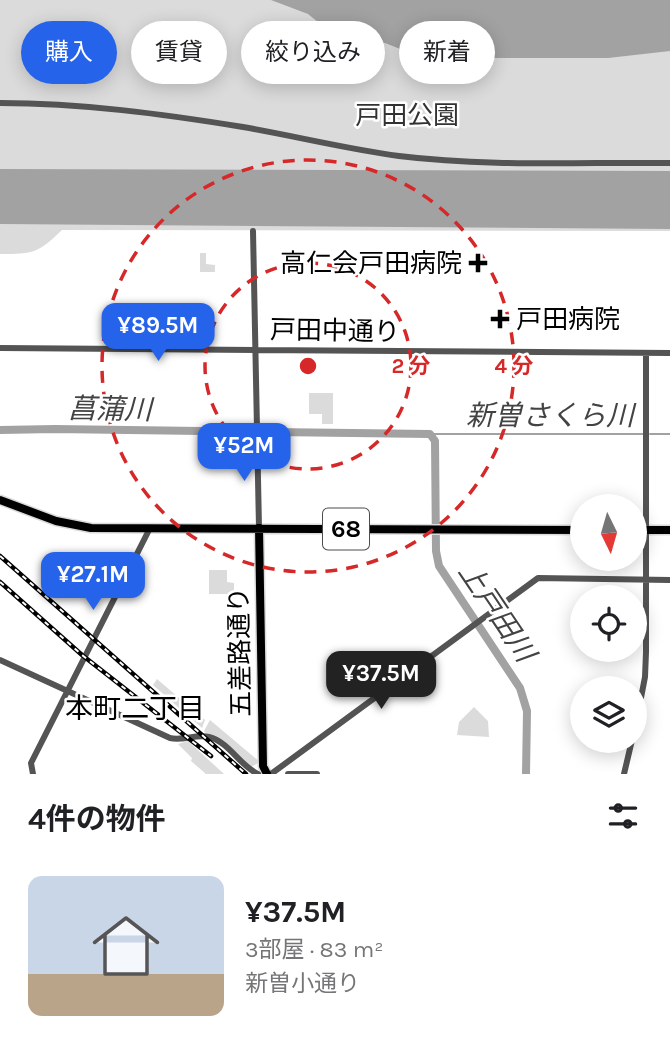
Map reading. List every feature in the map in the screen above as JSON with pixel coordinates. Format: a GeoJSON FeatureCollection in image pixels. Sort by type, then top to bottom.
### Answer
{"type":"FeatureCollection","features":[{"type":"Feature","properties":{"kind":"main road","name":"68"},"geometry":{"type":"LineString","coordinates":[[0,500],[67,524],[91,527],[570,530]]}},
{"type":"Feature","properties":{"kind":"main road","name":"五差路通り"},"geometry":{"type":"LineString","coordinates":[[259,528],[263,762],[269,774]]}},
{"type":"Feature","properties":{"kind":"main road"},"geometry":{"type":"LineString","coordinates":[[648,530],[670,530]]}},
{"type":"Feature","properties":{"kind":"street"},"geometry":{"type":"LineString","coordinates":[[0,103],[66,104],[218,123],[373,152],[421,158],[670,163]]}},
{"type":"Feature","properties":{"kind":"street"},"geometry":{"type":"LineString","coordinates":[[253,231],[259,528]]}},
{"type":"Feature","properties":{"kind":"street","name":"戸田中通り"},"geometry":{"type":"LineString","coordinates":[[0,348],[670,353]]}},
{"type":"Feature","properties":{"kind":"street"},"geometry":{"type":"LineString","coordinates":[[646,353],[647,494]]}},
{"type":"Feature","properties":{"kind":"street"},"geometry":{"type":"LineString","coordinates":[[33,774],[31,763],[150,528]]}},
{"type":"Feature","properties":{"kind":"street"},"geometry":{"type":"LineString","coordinates":[[72,564],[128,574]]}},
{"type":"Feature","properties":{"kind":"street"},"geometry":{"type":"LineString","coordinates":[[645,676],[646,571]]}},
{"type":"Feature","properties":{"kind":"street"},"geometry":{"type":"LineString","coordinates":[[269,774],[538,579],[670,580]]}},
{"type":"Feature","properties":{"kind":"street"},"geometry":{"type":"LineString","coordinates":[[0,660],[170,738],[204,736],[215,740],[258,774]]}},
{"type":"Feature","properties":{"kind":"street"},"geometry":{"type":"LineString","coordinates":[[624,774],[629,753]]}},
{"type":"Feature","properties":{"kind":"street"},"geometry":{"type":"LineString","coordinates":[[288,774],[317,774]]}},
{"type":"Feature","properties":{"kind":"green space","name":"戸田公園"},"geometry":{"type":"Polygon","coordinates":[[[0,0],[670,0],[670,231],[62,230],[35,251],[0,254],[0,0]]]}},
{"type":"Feature","properties":{"kind":"green space"},"geometry":{"type":"Polygon","coordinates":[[[200,253],[206,253],[206,264],[215,265],[215,272],[200,272],[200,253]]]}},
{"type":"Feature","properties":{"kind":"green space"},"geometry":{"type":"Polygon","coordinates":[[[309,393],[333,393],[333,424],[322,424],[322,414],[309,414],[309,393]]]}},
{"type":"Feature","properties":{"kind":"green space"},"geometry":{"type":"Polygon","coordinates":[[[209,570],[227,570],[227,582],[234,583],[234,594],[209,594],[209,570]]]}},
{"type":"Feature","properties":{"kind":"green space"},"geometry":{"type":"Polygon","coordinates":[[[157,679],[205,720],[202,728],[153,685],[157,679]]]}},
{"type":"Feature","properties":{"kind":"green space"},"geometry":{"type":"Polygon","coordinates":[[[474,707],[488,721],[489,737],[457,735],[459,722],[474,707]]]}},
{"type":"Feature","properties":{"kind":"green space"},"geometry":{"type":"Polygon","coordinates":[[[210,720],[260,762],[251,767],[206,734],[204,731],[210,720]]]}},
{"type":"Feature","properties":{"kind":"green space"},"geometry":{"type":"Polygon","coordinates":[[[188,741],[224,774],[206,774],[191,761],[192,758],[178,744],[188,741]]]}},
{"type":"Feature","properties":{"kind":"shaded area"},"geometry":{"type":"Polygon","coordinates":[[[271,0],[670,0],[670,51],[608,58],[495,58],[495,21],[399,21],[399,49],[385,43],[385,21],[317,21],[308,14],[271,0]]]}},
{"type":"Feature","properties":{"kind":"shaded area"},"geometry":{"type":"Polygon","coordinates":[[[0,169],[670,171],[670,229],[0,224],[0,169]]]}},
{"type":"Feature","properties":{"kind":"waterway","name":"菖蒲川"},"geometry":{"type":"LineString","coordinates":[[0,430],[430,434],[435,441],[436,551],[439,566],[520,688],[527,711],[526,774]]}},
{"type":"Feature","properties":{"kind":"waterway","name":"新曽さくら川"},"geometry":{"type":"LineString","coordinates":[[430,434],[644,434]]}},
{"type":"Feature","properties":{"kind":"waterway","name":"新曽さくら川"},"geometry":{"type":"LineString","coordinates":[[650,434],[670,434]]}},
{"type":"Feature","properties":{"kind":"railway"},"geometry":{"type":"LineString","coordinates":[[0,556],[246,774]]}},
{"type":"Feature","properties":{"kind":"railway"},"geometry":{"type":"LineString","coordinates":[[0,582],[82,655],[211,756]]}},
{"type":"Feature","properties":{"kind":"place","name":"高仁会戸田病院"},"geometry":{"type":"Point","coordinates":[478,263]}},
{"type":"Feature","properties":{"kind":"place","name":"戸田病院"},"geometry":{"type":"Point","coordinates":[500,319]}},
{"type":"Feature","properties":{"kind":"district","name":"本町二丁目"},"geometry":{"type":"Point","coordinates":[135,708]}},
{"type":"Feature","properties":{"kind":"water label","name":"上戸田川"},"geometry":{"type":"Point","coordinates":[497,612]}}]}
